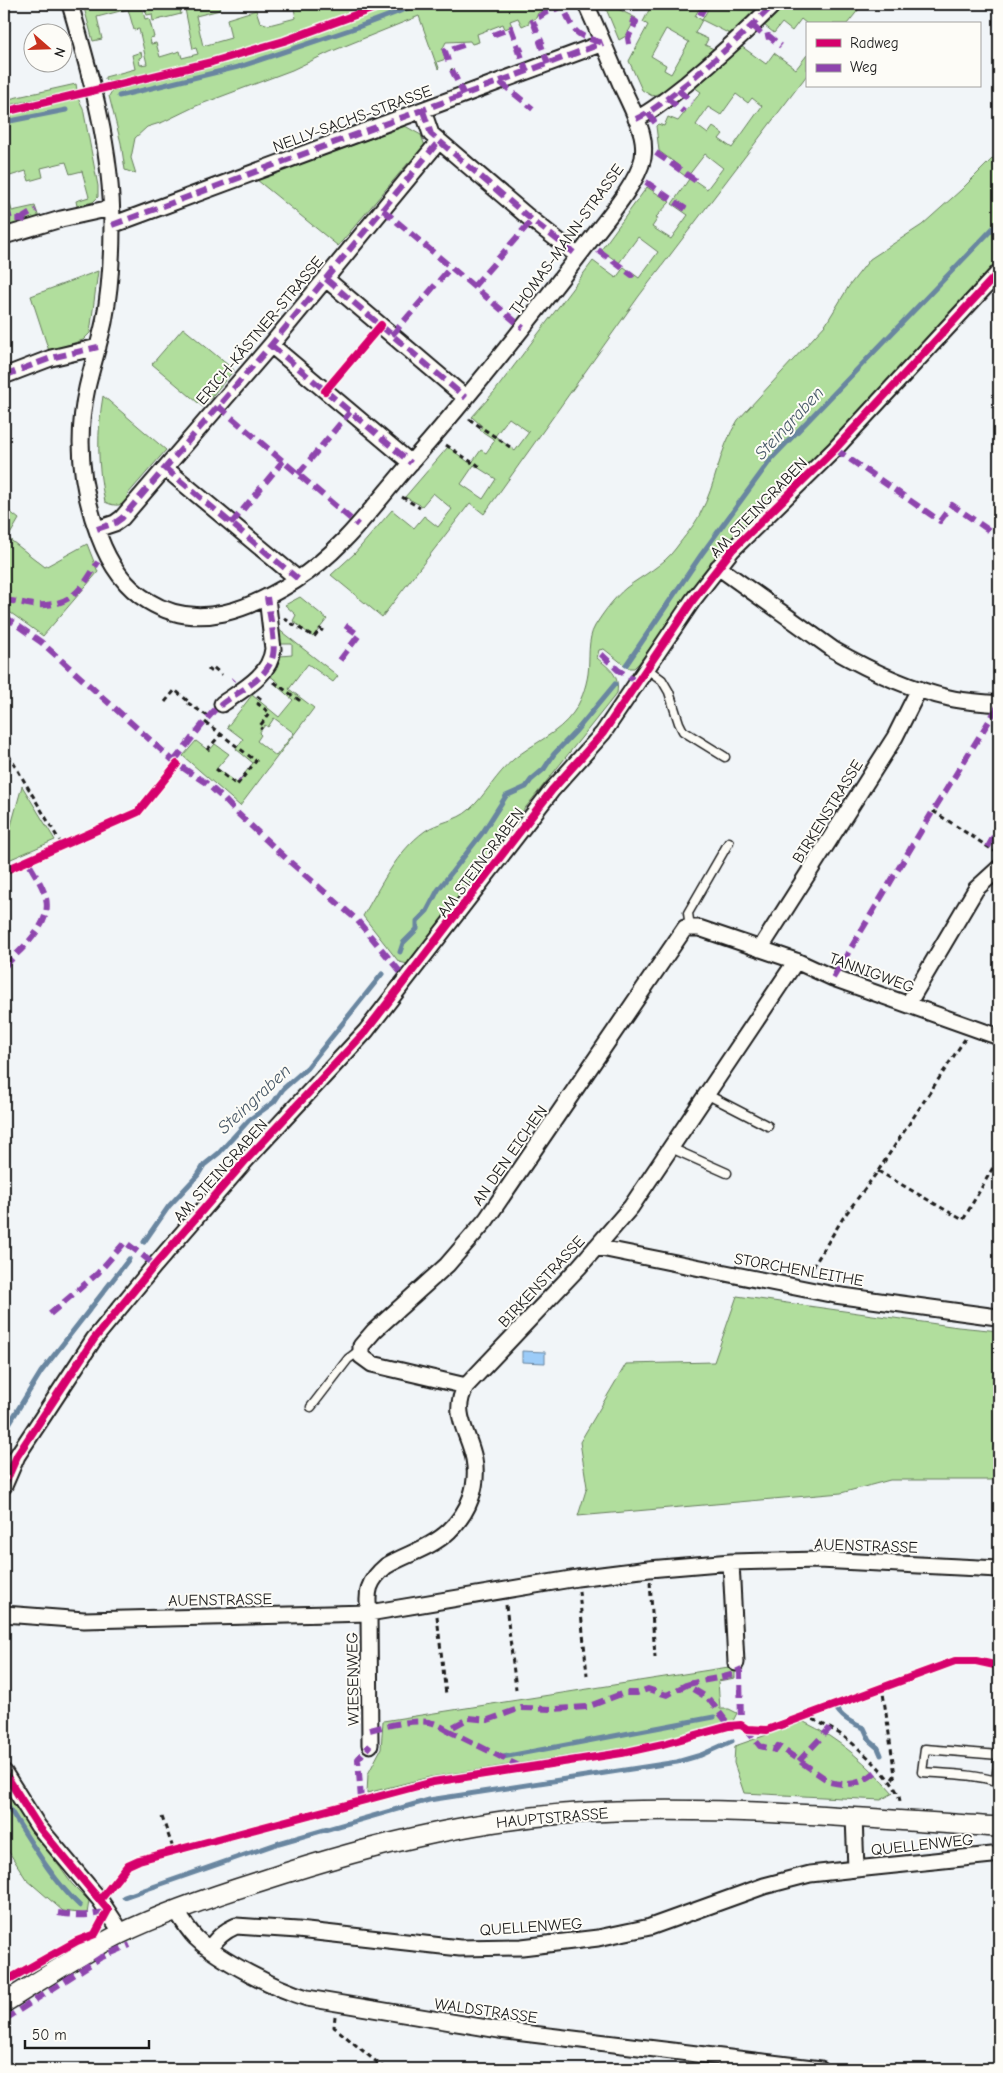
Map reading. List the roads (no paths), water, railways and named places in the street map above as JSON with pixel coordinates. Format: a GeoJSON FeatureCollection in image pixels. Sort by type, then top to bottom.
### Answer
{"type":"FeatureCollection","features":[{"type":"Feature","properties":{"kind":"street","name":"THOMAS-MANN-STRASSE"},"geometry":{"type":"LineString","coordinates":[[70,4],[100,123],[107,162],[112,225],[109,290],[87,391],[81,441],[86,492],[107,554],[121,578],[130,588],[161,608],[188,616],[217,615],[243,608],[267,597],[298,579],[338,546],[466,398],[578,256],[628,188],[640,166],[643,156],[643,140],[636,119],[586,4]]}},
{"type":"Feature","properties":{"kind":"street"},"geometry":{"type":"LineString","coordinates":[[636,119],[651,111],[705,68],[774,4]]}},
{"type":"Feature","properties":{"kind":"street","name":"NELLY-SACHS-STRASSE"},"geometry":{"type":"LineString","coordinates":[[112,225],[603,43]]}},
{"type":"Feature","properties":{"kind":"street"},"geometry":{"type":"LineString","coordinates":[[423,110],[431,134],[532,220],[578,256]]}},
{"type":"Feature","properties":{"kind":"street","name":"ERICH-KÄSTNER-STRASSE"},"geometry":{"type":"LineString","coordinates":[[97,529],[115,523],[122,518],[271,345],[439,141]]}},
{"type":"Feature","properties":{"kind":"street"},"geometry":{"type":"LineString","coordinates":[[4,236],[61,219],[111,208]]}},
{"type":"Feature","properties":{"kind":"street","name":"AM STEINGRABEN"},"geometry":{"type":"LineString","coordinates":[[4,1486],[17,1456],[94,1339],[246,1160],[366,1031],[552,790],[603,733],[693,600],[732,550],[835,449],[999,272]]}},
{"type":"Feature","properties":{"kind":"street"},"geometry":{"type":"LineString","coordinates":[[326,279],[466,398]]}},
{"type":"Feature","properties":{"kind":"street"},"geometry":{"type":"LineString","coordinates":[[271,345],[411,463]]}},
{"type":"Feature","properties":{"kind":"street"},"geometry":{"type":"LineString","coordinates":[[4,376],[51,358],[98,347]]}},
{"type":"Feature","properties":{"kind":"street"},"geometry":{"type":"LineString","coordinates":[[165,468],[298,579]]}},
{"type":"Feature","properties":{"kind":"street","name":"AM STEINGRABEN"},"geometry":{"type":"LineString","coordinates":[[718,568],[834,650],[854,661],[919,689],[949,698],[999,704]]}},
{"type":"Feature","properties":{"kind":"street"},"geometry":{"type":"LineString","coordinates":[[222,704],[256,680],[272,657],[274,649],[267,597]]}},
{"type":"Feature","properties":{"kind":"street","name":"BIRKENSTRASSE"},"geometry":{"type":"LineString","coordinates":[[760,949],[895,737],[919,689]]}},
{"type":"Feature","properties":{"kind":"street"},"geometry":{"type":"LineString","coordinates":[[908,1004],[976,889],[999,868]]}},
{"type":"Feature","properties":{"kind":"street"},"geometry":{"type":"LineString","coordinates":[[690,927],[760,949]]}},
{"type":"Feature","properties":{"kind":"street","name":"AN DEN EICHEN"},"geometry":{"type":"LineString","coordinates":[[362,1345],[447,1264],[486,1220],[679,934],[685,928],[690,927]]}},
{"type":"Feature","properties":{"kind":"street","name":"TANNIGWEG"},"geometry":{"type":"LineString","coordinates":[[760,949],[796,961],[834,978],[999,1037]]}},
{"type":"Feature","properties":{"kind":"street","name":"BIRKENSTRASSE"},"geometry":{"type":"LineString","coordinates":[[369,1613],[368,1588],[378,1572],[395,1561],[438,1540],[449,1531],[467,1508],[472,1496],[476,1476],[474,1457],[465,1435],[460,1412],[461,1395],[466,1386],[631,1207],[796,961]]}},
{"type":"Feature","properties":{"kind":"street","name":"STORCHENLEITHE"},"geometry":{"type":"LineString","coordinates":[[596,1247],[800,1288],[998,1317]]}},
{"type":"Feature","properties":{"kind":"street"},"geometry":{"type":"LineString","coordinates":[[362,1345],[361,1356],[372,1364],[466,1386]]}},
{"type":"Feature","properties":{"kind":"street","name":"AUENSTRASSE"},"geometry":{"type":"LineString","coordinates":[[4,1614],[84,1620],[369,1613],[578,1578],[649,1569],[731,1562],[819,1560],[999,1569]]}},
{"type":"Feature","properties":{"kind":"street"},"geometry":{"type":"LineString","coordinates":[[731,1562],[736,1663]]}},
{"type":"Feature","properties":{"kind":"street","name":"WIESENWEG"},"geometry":{"type":"LineString","coordinates":[[369,1613],[370,1745]]}},
{"type":"Feature","properties":{"kind":"street"},"geometry":{"type":"LineString","coordinates":[[4,1772],[38,1826],[100,1900],[122,1933]]}},
{"type":"Feature","properties":{"kind":"street","name":"HAUPTSTRASSE"},"geometry":{"type":"LineString","coordinates":[[4,2002],[122,1933],[176,1910],[327,1859],[383,1844],[496,1821],[554,1815],[633,1811],[717,1810],[999,1827]]}},
{"type":"Feature","properties":{"kind":"street","name":"QUELLENWEG"},"geometry":{"type":"LineString","coordinates":[[854,1818],[856,1868]]}},
{"type":"Feature","properties":{"kind":"street","name":"QUELLENWEG"},"geometry":{"type":"LineString","coordinates":[[209,1949],[217,1938],[236,1926],[298,1930],[460,1948],[522,1947],[598,1938],[650,1927],[764,1886],[810,1874],[992,1855]]}},
{"type":"Feature","properties":{"kind":"street","name":"WALDSTRASSE"},"geometry":{"type":"LineString","coordinates":[[176,1910],[195,1938],[209,1949],[293,1994],[307,1998],[499,2030],[821,2069]]}},
{"type":"Feature","properties":{"kind":"lane"},"geometry":{"type":"LineString","coordinates":[[646,668],[662,680],[669,692],[678,723],[683,731],[725,757]]}},
{"type":"Feature","properties":{"kind":"lane"},"geometry":{"type":"LineString","coordinates":[[690,927],[688,913],[729,842]]}},
{"type":"Feature","properties":{"kind":"lane"},"geometry":{"type":"LineString","coordinates":[[706,1094],[768,1126]]}},
{"type":"Feature","properties":{"kind":"lane"},"geometry":{"type":"LineString","coordinates":[[671,1148],[727,1174]]}},
{"type":"Feature","properties":{"kind":"lane"},"geometry":{"type":"LineString","coordinates":[[311,1407],[348,1359],[362,1345]]}},
{"type":"Feature","properties":{"kind":"lane"},"geometry":{"type":"LineString","coordinates":[[925,1749],[999,1755],[998,1782],[977,1776],[922,1772],[925,1749]]}},
{"type":"Feature","properties":{"kind":"water"},"geometry":{"type":"Polygon","coordinates":[[[522,1351],[545,1352],[545,1363],[522,1362],[522,1351]]]}},
{"type":"Feature","properties":{"kind":"waterway"},"geometry":{"type":"LineString","coordinates":[[119,96],[242,66],[358,27],[419,4]]}},
{"type":"Feature","properties":{"kind":"waterway"},"geometry":{"type":"LineString","coordinates":[[10,121],[66,110]]}},
{"type":"Feature","properties":{"kind":"waterway","name":"Steingraben"},"geometry":{"type":"LineString","coordinates":[[626,665],[701,555],[772,458],[999,222]]}},
{"type":"Feature","properties":{"kind":"waterway","name":"Steingraben"},"geometry":{"type":"LineString","coordinates":[[400,952],[403,943],[417,929],[417,921],[427,911],[438,890],[483,832],[506,796],[526,787],[544,769],[554,754],[615,684]]}},
{"type":"Feature","properties":{"kind":"waterway","name":"Steingraben"},"geometry":{"type":"LineString","coordinates":[[144,1242],[169,1206],[198,1175],[204,1165],[219,1153],[249,1120],[274,1102],[283,1089],[307,1068],[382,974]]}},
{"type":"Feature","properties":{"kind":"waterway","name":"Steingraben"},"geometry":{"type":"LineString","coordinates":[[4,1432],[41,1372],[129,1259]]}},
{"type":"Feature","properties":{"kind":"waterway"},"geometry":{"type":"LineString","coordinates":[[834,1704],[839,1713],[846,1719],[864,1728],[870,1741],[878,1748],[881,1755]]}},
{"type":"Feature","properties":{"kind":"waterway"},"geometry":{"type":"LineString","coordinates":[[503,1757],[714,1717]]}},
{"type":"Feature","properties":{"kind":"waterway"},"geometry":{"type":"LineString","coordinates":[[124,1897],[279,1843],[429,1800],[677,1762],[701,1755],[732,1741]]}},
{"type":"Feature","properties":{"kind":"waterway"},"geometry":{"type":"LineString","coordinates":[[4,1800],[49,1870],[80,1906]]}}]}
